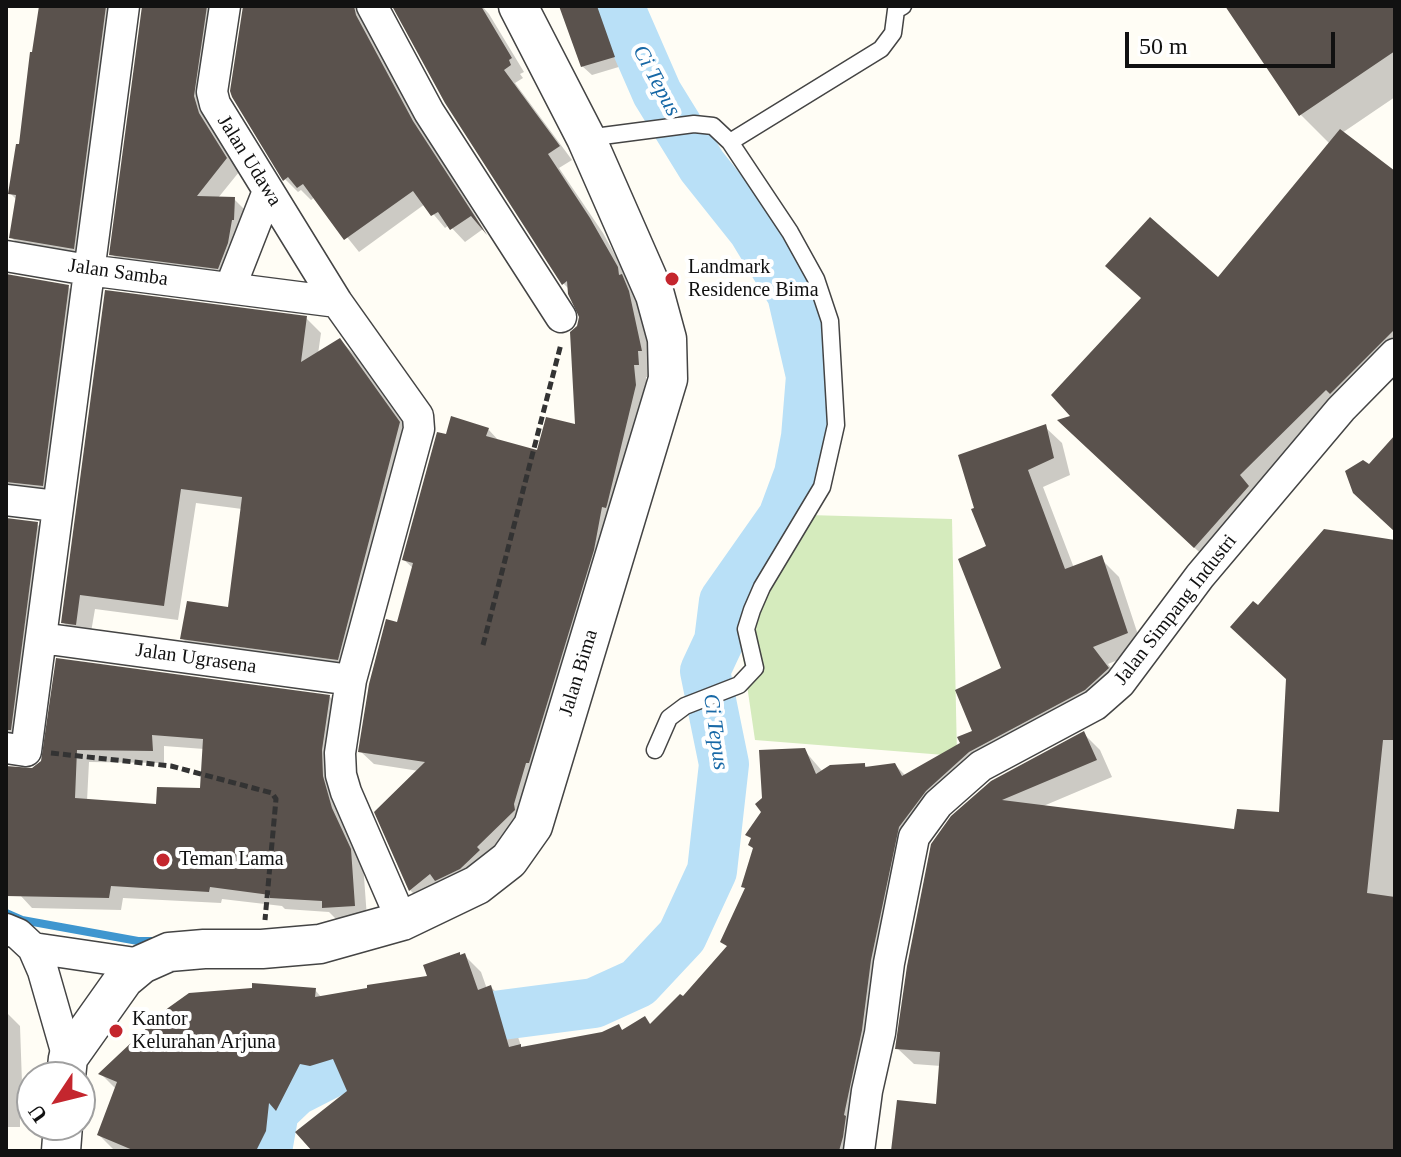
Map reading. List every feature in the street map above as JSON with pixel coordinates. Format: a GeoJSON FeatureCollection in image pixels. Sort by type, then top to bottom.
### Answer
{"type":"FeatureCollection","features":[{"type":"Feature","properties":{"kind":"street"},"geometry":{"type":"LineString","coordinates":[[16,749],[41,638],[124,6]]}},
{"type":"Feature","properties":{"kind":"street","name":"Jalan Udawa"},"geometry":{"type":"LineString","coordinates":[[225,6],[212,92],[215,104],[337,302],[418,416],[419,429],[351,680],[340,753],[341,775],[402,921]]}},
{"type":"Feature","properties":{"kind":"street"},"geometry":{"type":"LineString","coordinates":[[372,6],[429,112],[561,317]]}},
{"type":"Feature","properties":{"kind":"street","name":"Jalan Bima"},"geometry":{"type":"LineString","coordinates":[[71,1061],[124,979],[142,964],[169,952],[320,944],[402,921],[477,885],[509,860],[533,826],[668,379],[667,339],[655,295],[586,138],[518,6]]}},
{"type":"Feature","properties":{"kind":"street"},"geometry":{"type":"LineString","coordinates":[[230,288],[268,191]]}},
{"type":"Feature","properties":{"kind":"street","name":"Jalan Samba"},"geometry":{"type":"LineString","coordinates":[[6,256],[88,270],[337,302]]}},
{"type":"Feature","properties":{"kind":"street","name":"Jalan Simpang Industri"},"geometry":{"type":"LineString","coordinates":[[859,1151],[889,963],[914,837],[938,804],[981,766],[1095,705],[1120,683],[1200,576],[1341,409],[1395,354]]}},
{"type":"Feature","properties":{"kind":"street"},"geometry":{"type":"LineString","coordinates":[[6,500],[56,506]]}},
{"type":"Feature","properties":{"kind":"street","name":"Jalan Ugrasena"},"geometry":{"type":"LineString","coordinates":[[41,638],[351,680]]}},
{"type":"Feature","properties":{"kind":"street"},"geometry":{"type":"LineString","coordinates":[[6,929],[18,934],[33,948],[142,964]]}},
{"type":"Feature","properties":{"kind":"street","name":"Jalan Bima"},"geometry":{"type":"LineString","coordinates":[[33,948],[43,971],[65,1061]]}},
{"type":"Feature","properties":{"kind":"lane"},"geometry":{"type":"LineString","coordinates":[[730,142],[881,49],[893,33],[898,7]]}},
{"type":"Feature","properties":{"kind":"lane"},"geometry":{"type":"LineString","coordinates":[[586,138],[694,124],[713,126],[730,142],[790,232],[816,279],[830,321],[836,425],[822,487],[762,587],[752,610],[746,629],[755,668],[739,685],[685,706],[669,718],[655,750]]}},
{"type":"Feature","properties":{"kind":"path"},"geometry":{"type":"LineString","coordinates":[[483,645],[563,340],[561,317]]}},
{"type":"Feature","properties":{"kind":"path"},"geometry":{"type":"LineString","coordinates":[[16,749],[171,766],[272,793],[276,799],[262,949]]}},
{"type":"Feature","properties":{"kind":"green space"},"geometry":{"type":"Polygon","coordinates":[[[808,515],[952,519],[957,756],[755,740],[741,644],[743,606],[808,515]]]}},
{"type":"Feature","properties":{"kind":"building"},"geometry":{"type":"Polygon","coordinates":[[[39,6],[106,6],[74,249],[9,238],[16,195],[8,194],[16,144],[19,144],[39,6]]]}},
{"type":"Feature","properties":{"kind":"building"},"geometry":{"type":"Polygon","coordinates":[[[142,6],[207,6],[194,96],[199,113],[227,158],[197,196],[235,197],[234,220],[218,269],[109,255],[142,6]]]}},
{"type":"Feature","properties":{"kind":"building"},"geometry":{"type":"Polygon","coordinates":[[[243,6],[354,6],[413,121],[487,235],[471,216],[450,230],[438,212],[431,216],[413,191],[344,240],[303,184],[297,188],[288,177],[283,181],[232,97],[230,91],[243,6]]]}},
{"type":"Feature","properties":{"kind":"building"},"geometry":{"type":"Polygon","coordinates":[[[392,6],[481,6],[512,58],[509,60],[511,65],[504,70],[560,146],[548,154],[590,218],[618,267],[619,275],[622,274],[629,291],[642,351],[638,351],[639,365],[634,365],[636,385],[607,505],[606,508],[602,507],[594,550],[529,763],[526,763],[515,810],[477,847],[480,850],[460,869],[435,881],[430,874],[409,891],[374,812],[425,762],[358,752],[369,684],[386,619],[397,622],[413,563],[402,560],[437,432],[446,434],[451,416],[489,428],[486,436],[537,450],[546,417],[575,424],[570,332],[577,326],[579,317],[568,294],[567,281],[562,285],[445,103],[392,6]]]}},
{"type":"Feature","properties":{"kind":"building"},"geometry":{"type":"Polygon","coordinates":[[[559,6],[597,6],[615,57],[581,67],[559,6]]]}},
{"type":"Feature","properties":{"kind":"building"},"geometry":{"type":"Polygon","coordinates":[[[1225,6],[1395,6],[1395,51],[1299,116],[1225,6]]]}},
{"type":"Feature","properties":{"kind":"building"},"geometry":{"type":"Polygon","coordinates":[[[1340,129],[1395,171],[1395,329],[1330,394],[1326,390],[1240,475],[1249,486],[1194,548],[1057,420],[1070,416],[1051,395],[1141,298],[1105,266],[1150,217],[1218,277],[1340,129]]]}},
{"type":"Feature","properties":{"kind":"building"},"geometry":{"type":"Polygon","coordinates":[[[6,274],[69,285],[43,486],[6,482],[6,274]]]}},
{"type":"Feature","properties":{"kind":"building"},"geometry":{"type":"Polygon","coordinates":[[[105,290],[307,316],[301,362],[340,338],[400,422],[338,660],[180,639],[187,601],[228,607],[242,497],[181,489],[164,606],[80,595],[76,625],[61,623],[105,290]]]}},
{"type":"Feature","properties":{"kind":"building"},"geometry":{"type":"Polygon","coordinates":[[[1046,424],[1054,458],[1028,470],[1065,569],[1102,555],[1128,633],[1093,647],[1109,668],[1085,690],[969,752],[926,791],[899,827],[871,960],[862,1030],[839,1151],[312,1151],[295,1132],[347,1091],[333,1059],[310,1066],[300,1064],[276,1111],[269,1103],[266,1131],[256,1151],[135,1151],[97,1135],[117,1082],[98,1074],[168,1008],[189,993],[252,988],[252,983],[316,988],[315,997],[427,976],[423,965],[460,952],[460,955],[465,953],[478,990],[491,985],[509,1047],[602,1032],[619,1024],[622,1030],[645,1016],[650,1024],[680,994],[683,996],[727,946],[720,942],[745,888],[741,887],[753,848],[748,845],[751,838],[745,835],[761,812],[755,804],[762,798],[759,750],[805,748],[816,774],[830,765],[865,763],[865,767],[895,763],[902,776],[960,743],[957,737],[972,731],[955,690],[1001,668],[958,559],[986,546],[971,509],[974,508],[958,455],[1046,424]]]}},
{"type":"Feature","properties":{"kind":"building"},"geometry":{"type":"Polygon","coordinates":[[[1395,435],[1395,532],[1353,493],[1345,471],[1363,460],[1369,464],[1395,435]]]}},
{"type":"Feature","properties":{"kind":"building"},"geometry":{"type":"Polygon","coordinates":[[[6,518],[38,522],[11,730],[6,730],[6,518]]]}},
{"type":"Feature","properties":{"kind":"building"},"geometry":{"type":"Polygon","coordinates":[[[1324,529],[1395,540],[1395,740],[1383,740],[1367,893],[1395,897],[1395,1151],[891,1151],[897,1100],[936,1104],[940,1052],[895,1049],[907,966],[931,844],[951,816],[991,781],[1084,731],[1097,760],[1002,800],[1234,829],[1237,809],[1279,812],[1286,679],[1230,627],[1253,601],[1258,605],[1324,529]]]}},
{"type":"Feature","properties":{"kind":"building"},"geometry":{"type":"Polygon","coordinates":[[[56,658],[330,695],[322,750],[323,776],[332,808],[351,849],[355,906],[322,908],[322,901],[270,898],[270,895],[210,887],[209,892],[111,886],[109,898],[6,896],[6,766],[32,768],[41,761],[56,658]],[[152,735],[153,751],[77,750],[75,798],[156,804],[157,787],[200,788],[203,739],[152,735]]]}},
{"type":"Feature","properties":{"kind":"waterway","name":"Ci Tepus"},"geometry":{"type":"LineString","coordinates":[[267,1151],[274,1111],[295,1091],[336,1070],[399,1054],[463,1025],[494,1016],[594,1003],[638,983],[682,936],[712,871],[724,764],[705,671],[719,641],[724,601],[783,517],[799,474],[806,437],[811,376],[792,294],[753,230],[702,166],[657,93],[619,6]]}},
{"type":"Feature","properties":{"kind":"waterway"},"geometry":{"type":"LineString","coordinates":[[6,913],[22,920],[138,941],[158,941]]}},
{"type":"Feature","properties":{"kind":"place","name":"Landmark Residence Bima"},"geometry":{"type":"Point","coordinates":[672,279]}},
{"type":"Feature","properties":{"kind":"place","name":"Teman Lama"},"geometry":{"type":"Point","coordinates":[163,860]}},
{"type":"Feature","properties":{"kind":"place","name":"Kantor Kelurahan Arjuna"},"geometry":{"type":"Point","coordinates":[116,1031]}}]}
